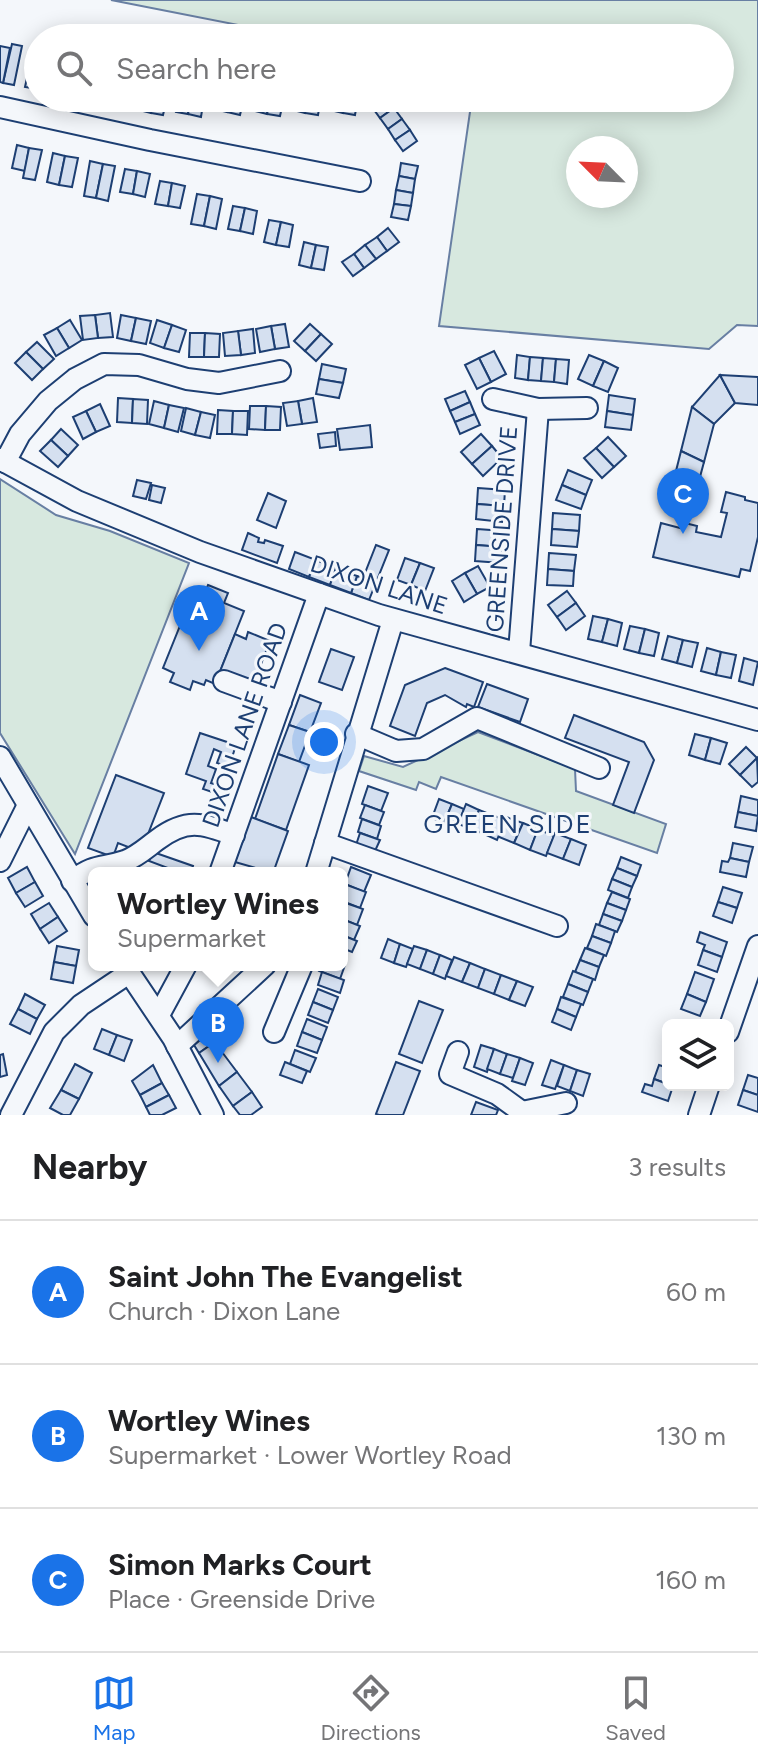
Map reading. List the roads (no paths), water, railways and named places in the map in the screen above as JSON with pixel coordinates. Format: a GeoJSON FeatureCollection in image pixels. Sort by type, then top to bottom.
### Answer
{"type":"FeatureCollection","features":[{"type":"Feature","properties":{"kind":"street"},"geometry":{"type":"LineString","coordinates":[[0,107],[360,181]]}},
{"type":"Feature","properties":{"kind":"street"},"geometry":{"type":"LineString","coordinates":[[2,460],[48,401],[75,379],[104,364],[139,365],[187,379],[219,383],[280,371]]}},
{"type":"Feature","properties":{"kind":"street","name":"GREENSIDE DRIVE"},"geometry":{"type":"LineString","coordinates":[[493,399],[538,409],[587,408]]}},
{"type":"Feature","properties":{"kind":"street","name":"GREENSIDE DRIVE"},"geometry":{"type":"LineString","coordinates":[[519,652],[538,409]]}},
{"type":"Feature","properties":{"kind":"street","name":"DIXON LANE"},"geometry":{"type":"LineString","coordinates":[[2,460],[77,501],[200,552],[393,620],[519,652],[758,720]]}},
{"type":"Feature","properties":{"kind":"street","name":"DIXON LANE ROAD"},"geometry":{"type":"LineString","coordinates":[[222,867],[319,594]]}},
{"type":"Feature","properties":{"kind":"street"},"geometry":{"type":"LineString","coordinates":[[318,867],[393,620]]}},
{"type":"Feature","properties":{"kind":"street"},"geometry":{"type":"LineString","coordinates":[[224,681],[281,702]]}},
{"type":"Feature","properties":{"kind":"street"},"geometry":{"type":"LineString","coordinates":[[356,734],[396,751],[423,749],[477,718],[599,768]]}},
{"type":"Feature","properties":{"kind":"street"},"geometry":{"type":"LineString","coordinates":[[0,757],[88,906]]}},
{"type":"Feature","properties":{"kind":"street"},"geometry":{"type":"LineString","coordinates":[[0,861],[28,805]]}},
{"type":"Feature","properties":{"kind":"street"},"geometry":{"type":"LineString","coordinates":[[93,867],[123,862],[142,853],[179,827],[202,824],[234,835]]}},
{"type":"Feature","properties":{"kind":"street"},"geometry":{"type":"LineString","coordinates":[[325,843],[557,926]]}},
{"type":"Feature","properties":{"kind":"street"},"geometry":{"type":"LineString","coordinates":[[72,881],[88,870]]}},
{"type":"Feature","properties":{"kind":"street"},"geometry":{"type":"LineString","coordinates":[[733,1019],[758,946]]}},
{"type":"Feature","properties":{"kind":"street"},"geometry":{"type":"LineString","coordinates":[[11,1115],[54,1032],[81,1005],[124,971]]}},
{"type":"Feature","properties":{"kind":"street"},"geometry":{"type":"LineString","coordinates":[[128,971],[159,1015],[213,1115]]}},
{"type":"Feature","properties":{"kind":"street"},"geometry":{"type":"LineString","coordinates":[[159,1015],[183,971]]}},
{"type":"Feature","properties":{"kind":"street"},"geometry":{"type":"LineString","coordinates":[[177,1046],[258,971]]}},
{"type":"Feature","properties":{"kind":"street"},"geometry":{"type":"LineString","coordinates":[[274,1032],[299,971]]}},
{"type":"Feature","properties":{"kind":"street"},"geometry":{"type":"LineString","coordinates":[[458,1052],[450,1074],[497,1094],[522,1113],[566,1103]]}},
{"type":"Feature","properties":{"kind":"street"},"geometry":{"type":"LineString","coordinates":[[699,1115],[707,1091]]}},
{"type":"Feature","properties":{"kind":"place","name":"Simon Marks Court"},"geometry":{"type":"Point","coordinates":[683,534]}},
{"type":"Feature","properties":{"kind":"place","name":"Saint John The Evangelist"},"geometry":{"type":"Point","coordinates":[199,651]}},
{"type":"Feature","properties":{"kind":"place","name":"Wortley Wines"},"geometry":{"type":"Point","coordinates":[218,1063]}},
{"type":"Feature","properties":{"kind":"district","name":"GREEN SIDE"},"geometry":{"type":"Point","coordinates":[508,824]}}]}
